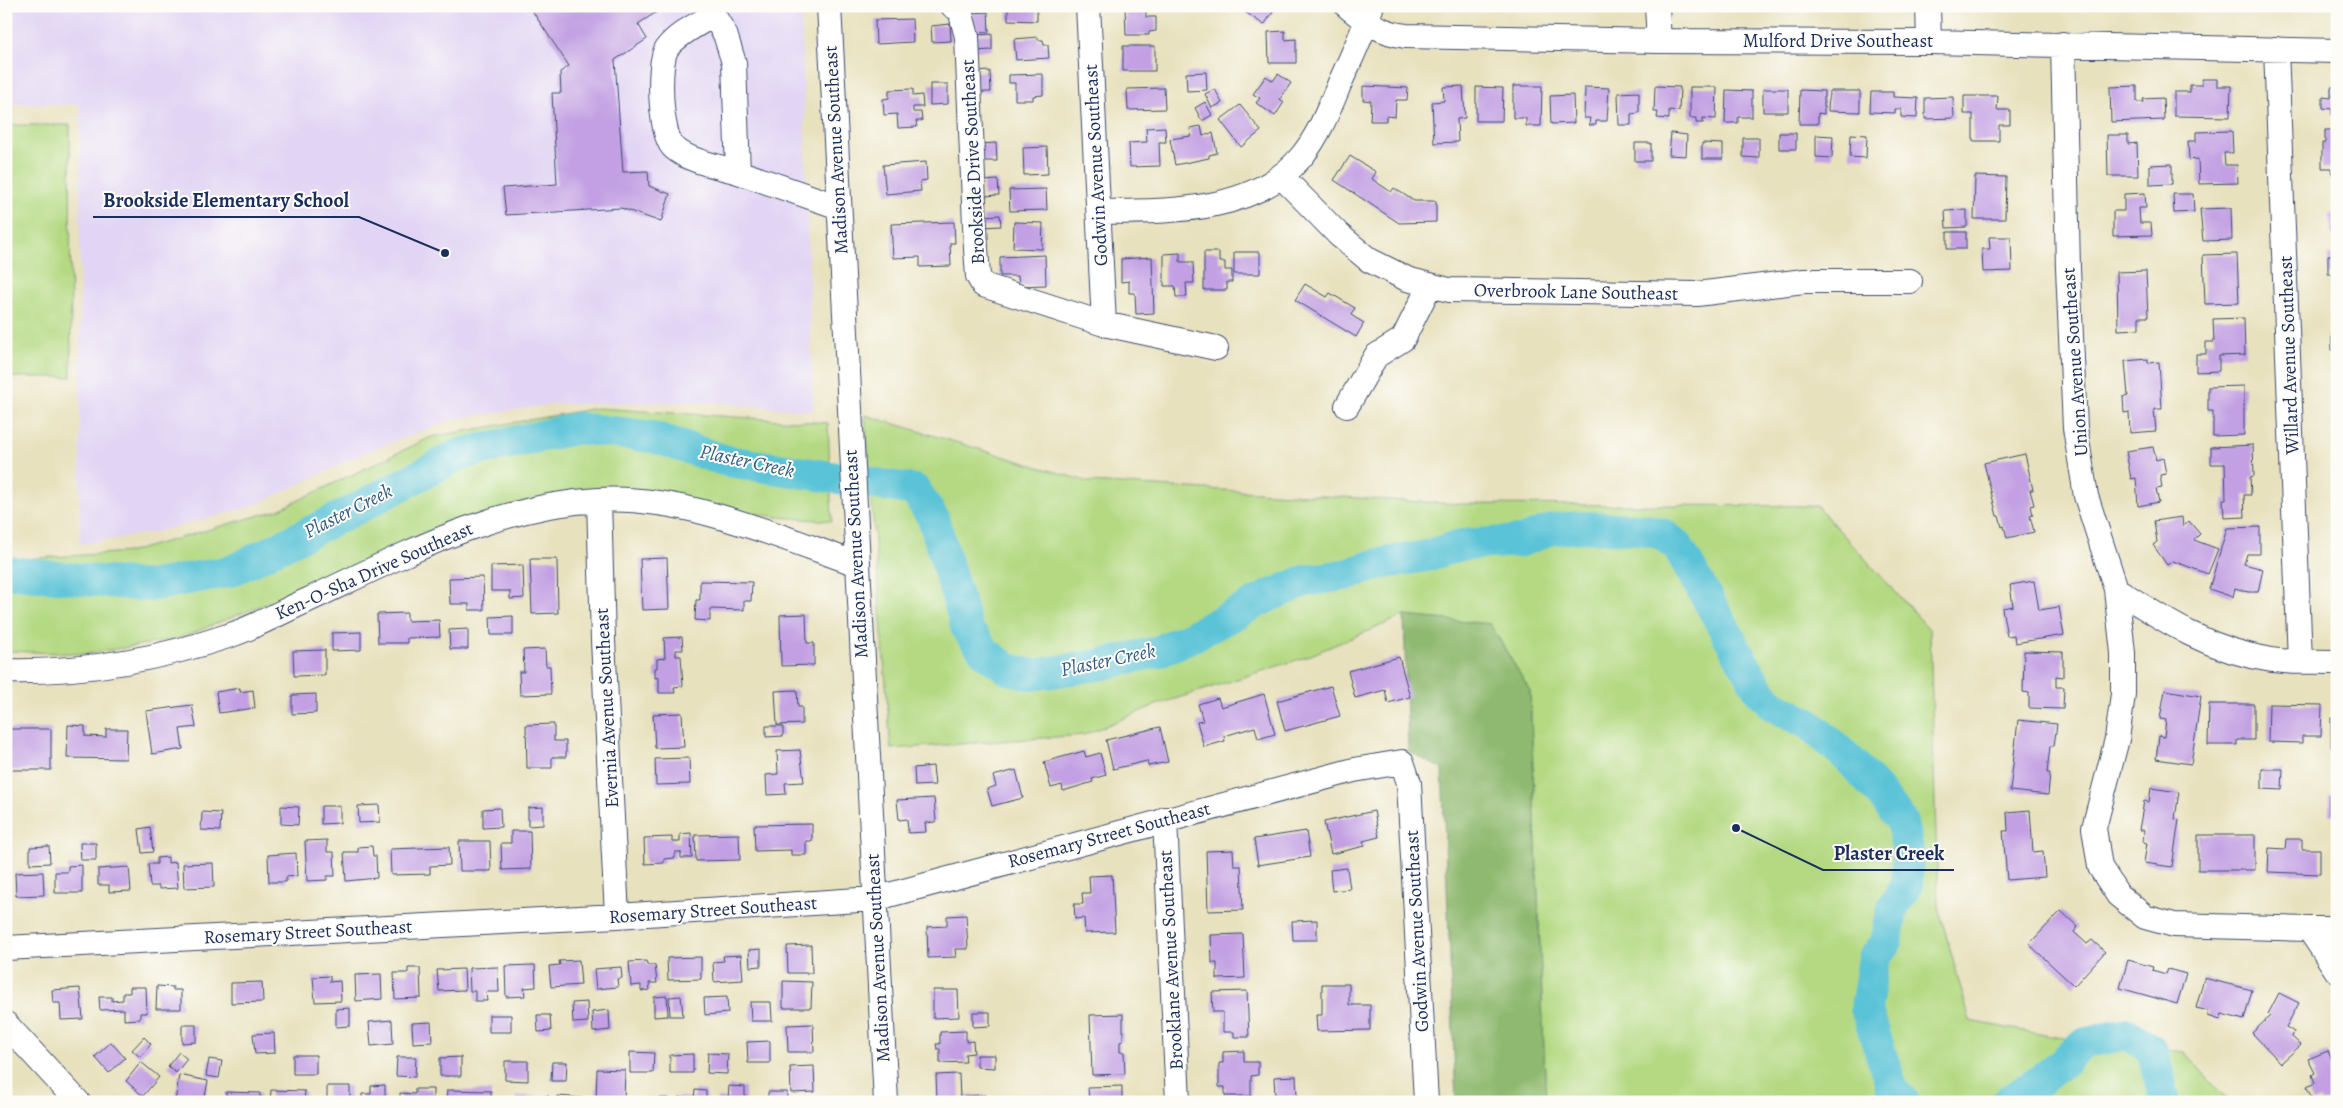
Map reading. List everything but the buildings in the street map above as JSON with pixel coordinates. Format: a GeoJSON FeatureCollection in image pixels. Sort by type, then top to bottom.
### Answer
{"type":"FeatureCollection","features":[{"type":"Feature","properties":{"kind":"street","name":"Madison Avenue Southeast"},"geometry":{"type":"LineString","coordinates":[[829,6],[886,1102]]}},
{"type":"Feature","properties":{"kind":"street","name":"Brookside Drive Southeast"},"geometry":{"type":"LineString","coordinates":[[954,6],[960,10],[967,37],[978,276],[984,285],[1104,324],[1216,348]]}},
{"type":"Feature","properties":{"kind":"street","name":"Godwin Avenue Southeast"},"geometry":{"type":"LineString","coordinates":[[1088,6],[1100,212],[1104,324]]}},
{"type":"Feature","properties":{"kind":"street","name":"Mulford Drive Southeast"},"geometry":{"type":"LineString","coordinates":[[1347,6],[1369,14],[1393,34],[1406,36],[1659,41],[2063,44],[2337,51]]}},
{"type":"Feature","properties":{"kind":"street"},"geometry":{"type":"LineString","coordinates":[[1657,6],[1659,41]]}},
{"type":"Feature","properties":{"kind":"street"},"geometry":{"type":"LineString","coordinates":[[1928,6],[1929,42]]}},
{"type":"Feature","properties":{"kind":"street"},"geometry":{"type":"LineString","coordinates":[[738,172],[734,64],[725,34],[711,11],[671,42],[662,58],[665,131],[672,147],[684,155],[838,207]]}},
{"type":"Feature","properties":{"kind":"street"},"geometry":{"type":"LineString","coordinates":[[1100,212],[1151,211],[1227,202],[1256,192],[1281,176],[1302,156],[1324,122],[1369,14]]}},
{"type":"Feature","properties":{"kind":"street","name":"Union Avenue Southeast"},"geometry":{"type":"LineString","coordinates":[[2063,44],[2068,268],[2075,428],[2086,496],[2116,589],[2123,653],[2123,694],[2117,739],[2094,828],[2100,866],[2118,895],[2145,917],[2174,925],[2337,929]]}},
{"type":"Feature","properties":{"kind":"street","name":"Willard Avenue Southeast"},"geometry":{"type":"LineString","coordinates":[[2276,50],[2300,661]]}},
{"type":"Feature","properties":{"kind":"street","name":"Overbrook Lane Southeast"},"geometry":{"type":"LineString","coordinates":[[1281,176],[1339,235],[1369,260],[1407,279],[1449,290],[1697,294],[1804,280],[1910,281]]}},
{"type":"Feature","properties":{"kind":"street"},"geometry":{"type":"LineString","coordinates":[[1347,406],[1376,356],[1403,338],[1430,285]]}},
{"type":"Feature","properties":{"kind":"street","name":"Ken-O-Sha Drive Southeast"},"geometry":{"type":"LineString","coordinates":[[6,671],[92,667],[158,655],[232,634],[458,530],[518,512],[599,500],[668,506],[724,517],[857,564]]}},
{"type":"Feature","properties":{"kind":"street","name":"Evernia Avenue Southeast"},"geometry":{"type":"LineString","coordinates":[[599,500],[603,640],[617,916]]}},
{"type":"Feature","properties":{"kind":"street"},"geometry":{"type":"LineString","coordinates":[[2116,589],[2166,623],[2239,654],[2273,660],[2337,662]]}},
{"type":"Feature","properties":{"kind":"street","name":"Godwin Avenue Southeast"},"geometry":{"type":"LineString","coordinates":[[1402,762],[1409,783],[1426,1102]]}},
{"type":"Feature","properties":{"kind":"street","name":"Rosemary Street Southeast"},"geometry":{"type":"LineString","coordinates":[[6,948],[617,916],[874,899],[1165,819],[1354,770],[1402,762]]}},
{"type":"Feature","properties":{"kind":"street","name":"Brooklane Avenue Southeast"},"geometry":{"type":"LineString","coordinates":[[1165,819],[1178,1102]]}},
{"type":"Feature","properties":{"kind":"street"},"geometry":{"type":"LineString","coordinates":[[2309,929],[2337,971]]}},
{"type":"Feature","properties":{"kind":"street"},"geometry":{"type":"LineString","coordinates":[[6,1024],[78,1102]]}},
{"type":"Feature","properties":{"kind":"shaded area"},"geometry":{"type":"Polygon","coordinates":[[[6,6],[801,6],[813,411],[709,402],[555,404],[454,419],[369,451],[253,506],[156,532],[80,544],[80,105],[6,104],[6,6]]]}},
{"type":"Feature","properties":{"kind":"green space"},"geometry":{"type":"Polygon","coordinates":[[[6,125],[70,125],[71,377],[6,377],[6,125]]]}},
{"type":"Feature","properties":{"kind":"green space","name":"Plaster Creek"},"geometry":{"type":"Polygon","coordinates":[[[597,408],[828,423],[832,521],[777,517],[645,496],[422,535],[297,591],[178,639],[85,654],[6,651],[6,560],[130,552],[278,510],[431,437],[597,408]]]}},
{"type":"Feature","properties":{"kind":"green space","name":"Plaster Creek"},"geometry":{"type":"Polygon","coordinates":[[[865,415],[1089,482],[1457,504],[1817,506],[1930,630],[1938,906],[1970,1021],[2056,1037],[2184,1052],[2230,1102],[1546,1102],[1530,691],[1490,624],[1404,616],[1306,657],[1153,706],[1084,735],[891,749],[865,415]]]}},
{"type":"Feature","properties":{"kind":"green space"},"geometry":{"type":"Polygon","coordinates":[[[1404,616],[1490,624],[1530,691],[1546,1102],[1456,1102],[1442,769],[1408,751],[1404,616]]]}},
{"type":"Feature","properties":{"kind":"waterway","name":"Plaster Creek"},"geometry":{"type":"LineString","coordinates":[[6,572],[149,586],[231,571],[356,509],[460,454],[578,428],[653,437],[727,461],[915,490],[933,518],[967,629],[986,653],[1008,669],[1032,675],[1099,665],[1157,652],[1191,637],[1267,597],[1304,581],[1345,575],[1378,564],[1426,556],[1461,545],[1521,541],[1553,529],[1583,527],[1642,529],[1662,534],[1677,545],[1759,690],[1774,706],[1809,724],[1849,759],[1880,793],[1901,820],[1908,850],[1907,885],[1893,907],[1886,943],[1874,958],[1866,1008],[1893,1091],[1904,1102]]}},
{"type":"Feature","properties":{"kind":"waterway","name":"Plaster Creek"},"geometry":{"type":"LineString","coordinates":[[2006,1102],[2041,1080],[2086,1042],[2128,1034],[2152,1050],[2165,1102]]}},
{"type":"Feature","properties":{"kind":"place","name":"Brookside Elementary School"},"geometry":{"type":"Point","coordinates":[445,253]}},
{"type":"Feature","properties":{"kind":"place","name":"Plaster Creek"},"geometry":{"type":"Point","coordinates":[1736,828]}}]}
